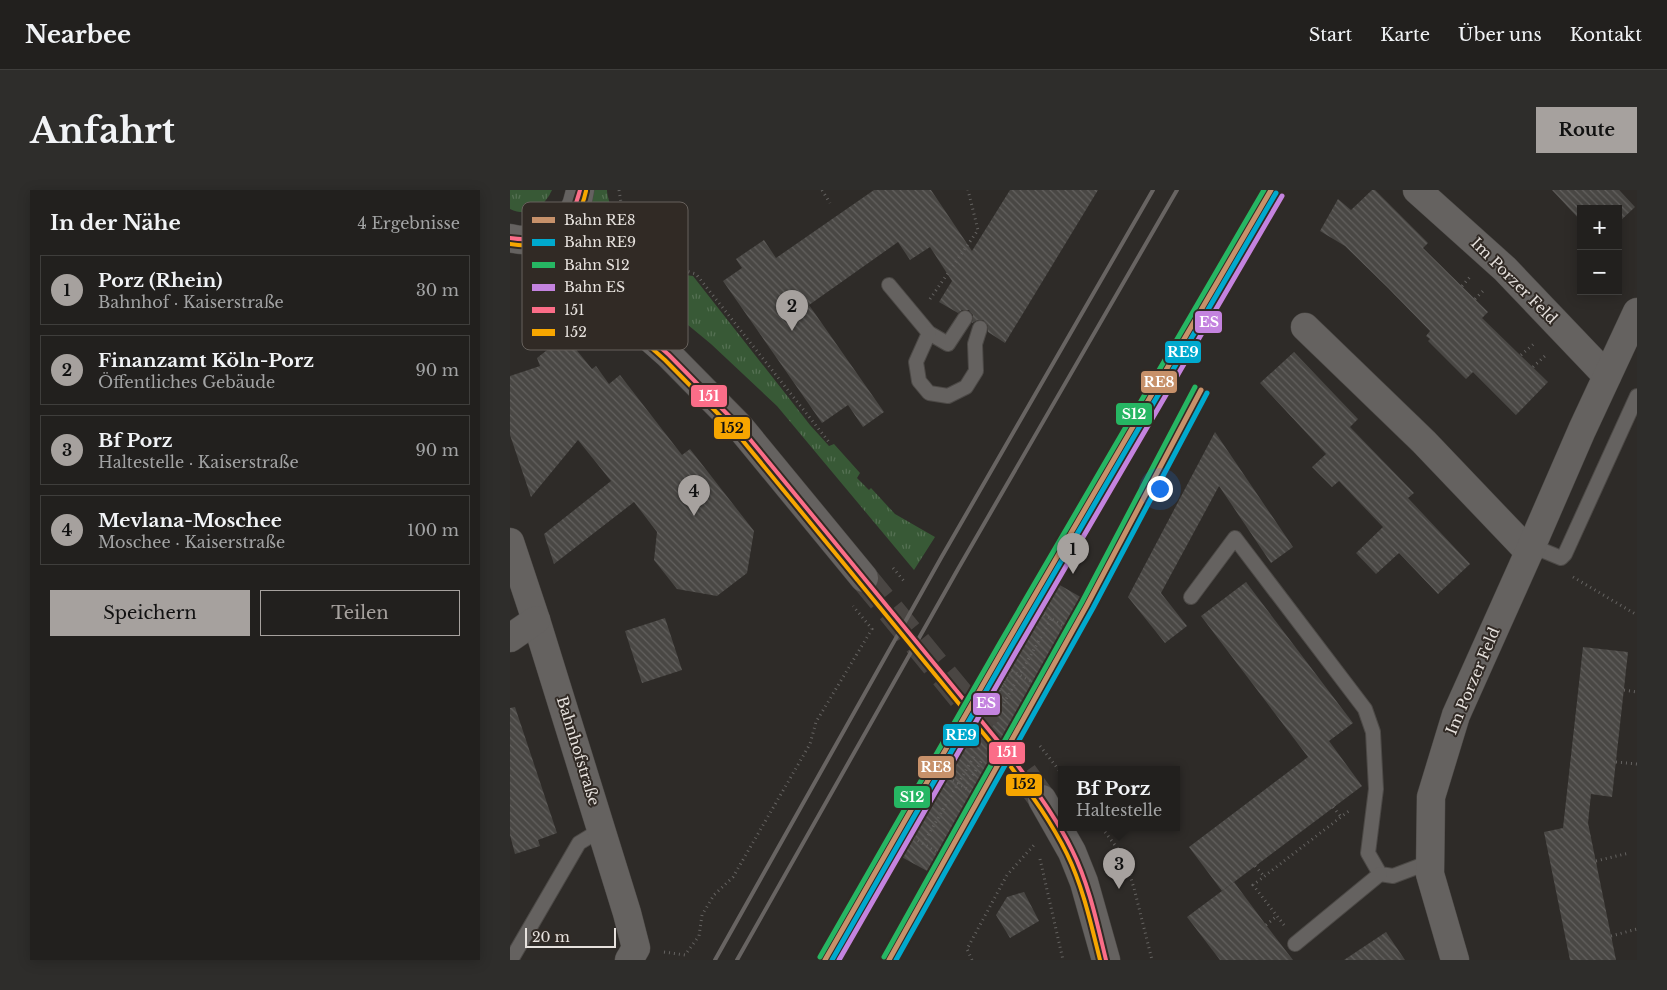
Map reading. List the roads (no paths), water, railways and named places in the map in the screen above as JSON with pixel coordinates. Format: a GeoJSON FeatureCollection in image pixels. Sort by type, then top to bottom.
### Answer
{"type":"FeatureCollection","features":[{"type":"Feature","properties":{"kind":"street","name":"Im Porzer Feld"},"geometry":{"type":"LineString","coordinates":[[1417,190],[1505,269],[1607,376]]}},
{"type":"Feature","properties":{"kind":"street","name":"Im Porzer Feld"},"geometry":{"type":"LineString","coordinates":[[1455,960],[1430,874],[1431,797],[1456,714],[1607,376],[1630,347],[1637,312]]}},
{"type":"Feature","properties":{"kind":"street"},"geometry":{"type":"LineString","coordinates":[[1305,327],[1424,442],[1530,549]]}},
{"type":"Feature","properties":{"kind":"street"},"geometry":{"type":"LineString","coordinates":[[663,350],[739,426],[864,578]]}},
{"type":"Feature","properties":{"kind":"street"},"geometry":{"type":"LineString","coordinates":[[666,350],[669,355]]}},
{"type":"Feature","properties":{"kind":"street","name":"Bahnhofstraße"},"geometry":{"type":"LineString","coordinates":[[510,542],[602,829],[636,948],[628,960]]}},
{"type":"Feature","properties":{"kind":"street"},"geometry":{"type":"LineString","coordinates":[[510,638],[536,620]]}},
{"type":"Feature","properties":{"kind":"street"},"geometry":{"type":"LineString","coordinates":[[1042,798],[1058,827]]}},
{"type":"Feature","properties":{"kind":"street"},"geometry":{"type":"LineString","coordinates":[[1060,831],[1081,874],[1106,960]]}},
{"type":"Feature","properties":{"kind":"lane"},"geometry":{"type":"LineString","coordinates":[[889,285],[929,333],[948,344],[965,318]]}},
{"type":"Feature","properties":{"kind":"lane"},"geometry":{"type":"LineString","coordinates":[[929,333],[916,362],[919,381],[929,393],[948,396],[966,387],[976,371],[975,344],[980,328]]}},
{"type":"Feature","properties":{"kind":"lane"},"geometry":{"type":"LineString","coordinates":[[1530,549],[1561,558],[1565,554],[1637,396]]}},
{"type":"Feature","properties":{"kind":"lane"},"geometry":{"type":"LineString","coordinates":[[1191,597],[1235,538],[1365,709],[1374,732],[1376,789],[1368,853],[1380,874]]}},
{"type":"Feature","properties":{"kind":"lane"},"geometry":{"type":"LineString","coordinates":[[511,960],[579,843],[602,829]]}},
{"type":"Feature","properties":{"kind":"lane"},"geometry":{"type":"LineString","coordinates":[[1296,944],[1380,874],[1393,876],[1430,862]]}},
{"type":"Feature","properties":{"kind":"tunnel"},"geometry":{"type":"LineString","coordinates":[[864,578],[1016,763],[1042,799]]}},
{"type":"Feature","properties":{"kind":"railway"},"geometry":{"type":"LineString","coordinates":[[715,960],[941,558],[1153,190]]}},
{"type":"Feature","properties":{"kind":"railway"},"geometry":{"type":"LineString","coordinates":[[737,960],[958,569],[1177,190]]}},
{"type":"Feature","properties":{"kind":"rail line","name":"S12"},"geometry":{"type":"LineString","coordinates":[[820,957],[1000,643],[1264,190]]}},
{"type":"Feature","properties":{"kind":"rail line","name":"RE8"},"geometry":{"type":"LineString","coordinates":[[825,960],[1005,646],[1271,190]]}},
{"type":"Feature","properties":{"kind":"rail line","name":"RE9"},"geometry":{"type":"LineString","coordinates":[[832,960],[1010,649],[1276,193]]}},
{"type":"Feature","properties":{"kind":"rail line","name":"ES"},"geometry":{"type":"LineString","coordinates":[[839,960],[1282,196]]}},
{"type":"Feature","properties":{"kind":"rail line","name":"S12"},"geometry":{"type":"LineString","coordinates":[[884,957],[1082,602],[1195,387]]}},
{"type":"Feature","properties":{"kind":"rail line","name":"RE8"},"geometry":{"type":"LineString","coordinates":[[889,960],[1087,605],[1201,390]]}},
{"type":"Feature","properties":{"kind":"rail line","name":"RE9"},"geometry":{"type":"LineString","coordinates":[[896,960],[1093,608],[1207,393]]}},
{"type":"Feature","properties":{"kind":"place","name":"Finanzamt Köln-Porz"},"geometry":{"type":"Point","coordinates":[792,331]}},
{"type":"Feature","properties":{"kind":"place","name":"Mevlana-Moschee"},"geometry":{"type":"Point","coordinates":[694,516]}},
{"type":"Feature","properties":{"kind":"place","name":"Porz (Rhein)"},"geometry":{"type":"Point","coordinates":[1073,574]}},
{"type":"Feature","properties":{"kind":"place","name":"Bf Porz"},"geometry":{"type":"Point","coordinates":[1119,889]}}]}
